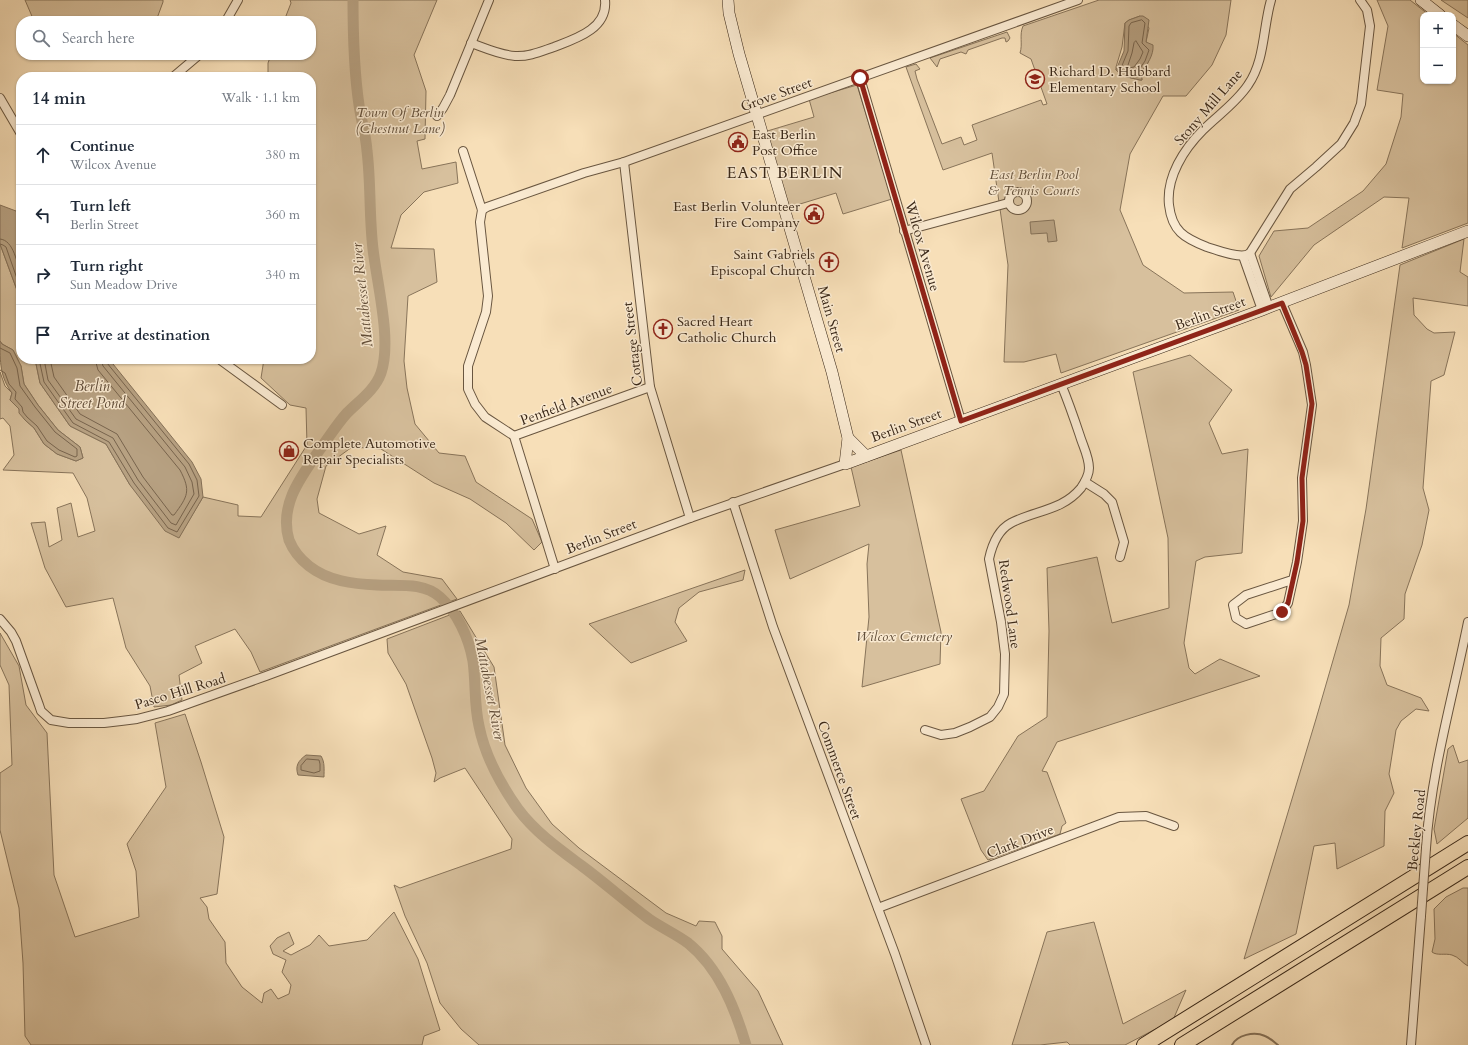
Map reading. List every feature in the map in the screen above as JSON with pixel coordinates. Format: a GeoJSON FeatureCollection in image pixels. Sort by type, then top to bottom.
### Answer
{"type":"FeatureCollection","features":[{"type":"Feature","properties":{"kind":"highway"},"geometry":{"type":"LineString","coordinates":[[1144,1045],[1468,843]]}},
{"type":"Feature","properties":{"kind":"highway"},"geometry":{"type":"LineString","coordinates":[[1182,1045],[1468,867]]}},
{"type":"Feature","properties":{"kind":"street"},"geometry":{"type":"LineString","coordinates":[[229,16],[238,0]]}},
{"type":"Feature","properties":{"kind":"street"},"geometry":{"type":"LineString","coordinates":[[437,116],[450,95],[489,0]]}},
{"type":"Feature","properties":{"kind":"street"},"geometry":{"type":"LineString","coordinates":[[471,44],[506,55],[527,56],[576,38],[593,28],[599,21],[604,11],[605,0]]}},
{"type":"Feature","properties":{"kind":"street","name":"Main Street"},"geometry":{"type":"LineString","coordinates":[[728,0],[729,13],[739,54],[758,114],[832,372],[848,438],[844,464]]}},
{"type":"Feature","properties":{"kind":"street","name":"Grove Street"},"geometry":{"type":"LineString","coordinates":[[482,210],[584,173],[624,162],[1078,0]]}},
{"type":"Feature","properties":{"kind":"street","name":"Stony Mill Lane"},"geometry":{"type":"LineString","coordinates":[[1247,255],[1217,250],[1191,241],[1183,235],[1170,217],[1168,197],[1173,175],[1186,150],[1203,130],[1228,108],[1249,85],[1257,67],[1270,0]]}},
{"type":"Feature","properties":{"kind":"street"},"geometry":{"type":"LineString","coordinates":[[1265,309],[1247,255],[1290,189],[1316,168],[1341,144],[1354,123],[1361,104],[1370,26],[1367,10],[1360,0]]}},
{"type":"Feature","properties":{"kind":"street"},"geometry":{"type":"LineString","coordinates":[[1421,0],[1436,12]]}},
{"type":"Feature","properties":{"kind":"street"},"geometry":{"type":"LineString","coordinates":[[1456,27],[1468,36]]}},
{"type":"Feature","properties":{"kind":"street"},"geometry":{"type":"LineString","coordinates":[[179,72],[193,60]]}},
{"type":"Feature","properties":{"kind":"street","name":"Wilcox Avenue"},"geometry":{"type":"LineString","coordinates":[[860,78],[961,421]]}},
{"type":"Feature","properties":{"kind":"street"},"geometry":{"type":"LineString","coordinates":[[0,98],[16,125]]}},
{"type":"Feature","properties":{"kind":"street"},"geometry":{"type":"LineString","coordinates":[[463,152],[482,210],[480,222],[488,296],[486,312],[468,366],[467,382],[471,397],[485,417],[514,436],[555,569]]}},
{"type":"Feature","properties":{"kind":"street","name":"Cottage Street"},"geometry":{"type":"LineString","coordinates":[[624,162],[650,388],[690,518]]}},
{"type":"Feature","properties":{"kind":"street"},"geometry":{"type":"LineString","coordinates":[[904,231],[1008,203]]}},
{"type":"Feature","properties":{"kind":"street","name":"Berlin Street"},"geometry":{"type":"LineString","coordinates":[[398,627],[733,502],[844,464],[1282,303],[1468,231]]}},
{"type":"Feature","properties":{"kind":"street"},"geometry":{"type":"LineString","coordinates":[[1282,303],[1306,365],[1312,404],[1302,478],[1303,521],[1297,562],[1288,603],[1282,612],[1246,624],[1236,618],[1233,605],[1246,595],[1292,580]]}},
{"type":"Feature","properties":{"kind":"street"},"geometry":{"type":"LineString","coordinates":[[226,364],[282,405]]}},
{"type":"Feature","properties":{"kind":"street"},"geometry":{"type":"LineString","coordinates":[[1061,384],[1087,456],[1089,469],[1085,482],[1104,494],[1112,502],[1124,542],[1120,557]]}},
{"type":"Feature","properties":{"kind":"street","name":"Penfield Avenue"},"geometry":{"type":"LineString","coordinates":[[514,436],[650,388]]}},
{"type":"Feature","properties":{"kind":"street"},"geometry":{"type":"LineString","coordinates":[[848,438],[866,456]]}},
{"type":"Feature","properties":{"kind":"street","name":"Redwood Lane"},"geometry":{"type":"LineString","coordinates":[[925,730],[941,735],[955,733],[990,717],[998,707],[1004,694],[1005,654],[1001,622],[989,559],[991,549],[1002,530],[1010,524],[1067,502],[1075,495],[1085,482]]}},
{"type":"Feature","properties":{"kind":"street","name":"Commerce Street"},"geometry":{"type":"LineString","coordinates":[[733,502],[773,627],[878,908],[926,1045]]}},
{"type":"Feature","properties":{"kind":"street","name":"Pasco Hill Road"},"geometry":{"type":"LineString","coordinates":[[0,619],[11,632],[16,641],[41,711],[52,720],[69,723],[110,722],[137,719],[158,714],[398,627]]}},
{"type":"Feature","properties":{"kind":"street","name":"Beckley Road"},"geometry":{"type":"LineString","coordinates":[[1411,1045],[1430,810],[1436,768],[1468,622]]}},
{"type":"Feature","properties":{"kind":"street","name":"Clark Drive"},"geometry":{"type":"LineString","coordinates":[[878,908],[1119,817],[1146,816],[1174,826]]}},
{"type":"Feature","properties":{"kind":"green space"},"geometry":{"type":"Polygon","coordinates":[[[25,0],[163,0],[158,16],[32,16],[25,0]]]}},
{"type":"Feature","properties":{"kind":"green space","name":"Town Of Berlin (Chestnut Lane)"},"geometry":{"type":"Polygon","coordinates":[[[290,0],[437,0],[414,55],[426,91],[425,139],[417,141],[422,169],[456,162],[458,183],[424,192],[401,215],[391,248],[434,249],[437,282],[408,296],[404,361],[407,388],[415,424],[439,453],[465,456],[476,482],[532,519],[542,542],[534,550],[506,523],[470,499],[434,483],[381,449],[352,447],[326,466],[317,499],[319,513],[359,534],[386,526],[377,555],[403,572],[442,579],[457,599],[260,672],[251,652],[235,629],[195,646],[202,663],[179,675],[182,700],[171,705],[154,707],[150,686],[126,648],[113,598],[66,607],[45,568],[31,523],[45,522],[49,547],[62,540],[57,508],[71,503],[78,537],[95,531],[87,498],[73,473],[3,470],[14,455],[10,426],[3,418],[0,419],[0,372],[5,386],[12,393],[10,400],[19,409],[25,420],[34,428],[44,444],[57,454],[76,461],[83,458],[80,447],[58,430],[38,405],[24,384],[20,364],[36,364],[40,383],[70,426],[106,444],[130,485],[179,537],[203,497],[238,505],[238,516],[261,517],[307,445],[306,408],[290,405],[261,378],[263,364],[316,364],[316,72],[268,72],[269,60],[316,60],[316,16],[286,16],[291,3],[290,0]]]}},
{"type":"Feature","properties":{"kind":"green space","name":"East Berlin Pool & Tennis Courts"},"geometry":{"type":"Polygon","coordinates":[[[1099,0],[1231,0],[1226,35],[1212,65],[1186,96],[1163,96],[1130,154],[1120,210],[1143,265],[1184,293],[1233,292],[1239,310],[1061,373],[1056,354],[1024,362],[1004,362],[1008,265],[992,153],[943,170],[906,67],[916,64],[920,69],[915,71],[917,79],[942,144],[961,137],[964,145],[977,140],[972,125],[1041,100],[1043,105],[1047,104],[1031,59],[1020,53],[1021,33],[1023,26],[1099,0]],[[1140,16],[1125,23],[1122,47],[1116,67],[1116,70],[1123,76],[1142,80],[1141,72],[1148,63],[1146,42],[1149,28],[1140,16]]]}},
{"type":"Feature","properties":{"kind":"green space"},"geometry":{"type":"Polygon","coordinates":[[[1377,0],[1410,0],[1425,12],[1420,12],[1420,84],[1456,84],[1456,35],[1468,45],[1468,223],[1402,248],[1409,198],[1384,197],[1314,245],[1271,297],[1259,256],[1274,231],[1308,228],[1363,191],[1386,164],[1401,117],[1403,94],[1377,90],[1388,26],[1377,0]]]}},
{"type":"Feature","properties":{"kind":"green space"},"geometry":{"type":"Polygon","coordinates":[[[1441,0],[1468,0],[1468,18],[1441,0]]]}},
{"type":"Feature","properties":{"kind":"green space"},"geometry":{"type":"Polygon","coordinates":[[[1007,32],[1010,38],[1006,42],[1005,38],[1002,38],[968,50],[966,54],[961,52],[940,59],[937,67],[930,58],[1007,32]]]}},
{"type":"Feature","properties":{"kind":"green space"},"geometry":{"type":"Polygon","coordinates":[[[857,85],[892,199],[843,214],[836,193],[787,208],[764,132],[814,117],[809,99],[857,85]]]}},
{"type":"Feature","properties":{"kind":"green space"},"geometry":{"type":"Polygon","coordinates":[[[1464,239],[1460,272],[1468,277],[1468,306],[1413,298],[1414,315],[1427,329],[1434,333],[1455,332],[1444,375],[1431,381],[1423,488],[1429,510],[1422,545],[1405,594],[1404,619],[1381,638],[1380,666],[1387,685],[1421,698],[1429,711],[1416,709],[1401,721],[1396,730],[1389,774],[1394,793],[1385,811],[1384,846],[1337,869],[1335,843],[1314,846],[1296,934],[1244,959],[1349,605],[1366,509],[1400,265],[1464,239]]]}},
{"type":"Feature","properties":{"kind":"green space"},"geometry":{"type":"Polygon","coordinates":[[[0,244],[16,287],[16,356],[13,350],[2,344],[0,341],[0,244]]]}},
{"type":"Feature","properties":{"kind":"green space"},"geometry":{"type":"Polygon","coordinates":[[[1190,355],[1232,390],[1209,423],[1222,454],[1248,449],[1242,553],[1205,557],[1196,561],[1184,643],[1189,668],[1195,674],[1220,659],[1260,676],[1057,742],[1042,771],[1047,772],[1066,823],[1062,826],[1060,834],[988,860],[981,850],[961,799],[984,791],[1018,736],[1047,717],[1049,631],[1047,568],[1097,557],[1112,623],[1169,608],[1168,538],[1133,372],[1190,355]]]}},
{"type":"Feature","properties":{"kind":"green space","name":"Wilcox Cemetery"},"geometry":{"type":"Polygon","coordinates":[[[901,450],[941,632],[940,664],[862,687],[869,617],[867,564],[869,544],[790,579],[775,530],[860,506],[851,467],[901,450]]]}},
{"type":"Feature","properties":{"kind":"green space"},"geometry":{"type":"Polygon","coordinates":[[[745,570],[743,580],[699,592],[679,608],[675,622],[687,641],[631,663],[589,624],[745,570]]]}},
{"type":"Feature","properties":{"kind":"green space"},"geometry":{"type":"Polygon","coordinates":[[[460,611],[494,667],[505,745],[526,788],[552,824],[579,848],[666,913],[696,926],[699,921],[715,922],[722,936],[722,949],[758,991],[783,1045],[479,1045],[461,1029],[440,1003],[427,963],[405,916],[394,885],[400,888],[511,849],[512,839],[465,768],[434,782],[436,773],[432,758],[406,684],[388,653],[387,639],[460,611]]]}},
{"type":"Feature","properties":{"kind":"green space"},"geometry":{"type":"Polygon","coordinates":[[[0,633],[19,666],[26,705],[47,733],[54,875],[75,937],[139,917],[136,871],[127,844],[166,787],[155,723],[185,714],[224,837],[217,894],[200,898],[207,907],[209,919],[225,942],[226,963],[242,987],[262,1003],[264,993],[271,989],[278,999],[289,994],[291,985],[282,972],[286,960],[273,954],[270,946],[277,938],[289,932],[294,944],[283,951],[291,955],[310,945],[319,935],[329,946],[367,940],[394,912],[418,959],[440,1030],[424,1036],[422,1045],[31,1045],[25,1036],[23,963],[19,908],[0,830],[0,773],[12,765],[9,685],[0,665],[0,633]]]}},
{"type":"Feature","properties":{"kind":"green space"},"geometry":{"type":"Polygon","coordinates":[[[1453,745],[1459,763],[1468,760],[1468,818],[1437,844],[1434,829],[1448,749],[1453,745]]]}},
{"type":"Feature","properties":{"kind":"green space"},"geometry":{"type":"Polygon","coordinates":[[[1463,888],[1468,888],[1468,966],[1449,954],[1436,954],[1432,952],[1435,939],[1434,909],[1446,897],[1463,888]]]}},
{"type":"Feature","properties":{"kind":"green space"},"geometry":{"type":"Polygon","coordinates":[[[1094,922],[1123,1024],[1186,990],[1173,1020],[1125,1045],[1070,1045],[1067,1042],[1040,1045],[1012,1045],[1047,932],[1094,922]]]}},
{"type":"Feature","properties":{"kind":"water"},"geometry":{"type":"Polygon","coordinates":[[[1143,16],[1149,20],[1146,42],[1153,45],[1148,63],[1141,72],[1142,80],[1123,76],[1116,70],[1124,51],[1125,23],[1143,16]]]}},
{"type":"Feature","properties":{"kind":"water"},"geometry":{"type":"Polygon","coordinates":[[[0,205],[16,211],[16,287],[0,244],[0,205]]]}},
{"type":"Feature","properties":{"kind":"water"},"geometry":{"type":"Polygon","coordinates":[[[1054,220],[1057,241],[1048,242],[1047,233],[1031,234],[1030,222],[1054,220]]]}},
{"type":"Feature","properties":{"kind":"water"},"geometry":{"type":"Polygon","coordinates":[[[0,341],[2,344],[13,350],[16,356],[16,364],[20,364],[21,366],[24,384],[38,405],[58,430],[80,447],[83,458],[76,461],[57,454],[44,444],[34,428],[19,413],[19,409],[10,400],[12,393],[5,381],[1,362],[0,341]]]}},
{"type":"Feature","properties":{"kind":"water","name":"Berlin Street Pond"},"geometry":{"type":"Polygon","coordinates":[[[36,364],[113,364],[192,462],[201,479],[203,497],[179,538],[165,531],[130,485],[106,444],[70,426],[40,383],[36,364]]]}},
{"type":"Feature","properties":{"kind":"water"},"geometry":{"type":"Polygon","coordinates":[[[306,755],[321,756],[324,763],[324,777],[298,775],[298,764],[306,755]]]}},
{"type":"Feature","properties":{"kind":"waterway","name":"Mattabesset River"},"geometry":{"type":"LineString","coordinates":[[353,0],[356,79],[360,111],[365,133],[372,237],[383,312],[385,345],[384,360],[381,373],[375,385],[347,413],[308,466],[295,489],[287,513],[289,540],[295,551],[303,560],[309,566],[324,575],[341,581],[359,584],[418,587],[433,592],[446,603],[457,618],[469,643],[474,669],[477,718],[485,748],[494,770],[518,809],[548,840],[591,872],[649,919],[688,943],[699,953],[709,964],[731,1003],[746,1045]]}},
{"type":"Feature","properties":{"kind":"waterway"},"geometry":{"type":"LineString","coordinates":[[1232,1045],[1242,1036],[1251,1034],[1267,1037],[1278,1045]]}},
{"type":"Feature","properties":{"kind":"place","name":"Richard D. Hubbard Elementary School"},"geometry":{"type":"Point","coordinates":[1035,79]}},
{"type":"Feature","properties":{"kind":"place","name":"East Berlin Post Office"},"geometry":{"type":"Point","coordinates":[738,142]}},
{"type":"Feature","properties":{"kind":"place","name":"East Berlin Volunteer Fire Company"},"geometry":{"type":"Point","coordinates":[814,214]}},
{"type":"Feature","properties":{"kind":"place","name":"Saint Gabriels Episcopal Church"},"geometry":{"type":"Point","coordinates":[829,262]}},
{"type":"Feature","properties":{"kind":"place","name":"Sacred Heart Catholic Church"},"geometry":{"type":"Point","coordinates":[663,329]}},
{"type":"Feature","properties":{"kind":"place","name":"Complete Automotive Repair Specialists"},"geometry":{"type":"Point","coordinates":[289,451]}},
{"type":"Feature","properties":{"kind":"district","name":"EAST BERLIN"},"geometry":{"type":"Point","coordinates":[785,172]}},
{"type":"Feature","properties":{"kind":"route"},"geometry":{"type":"LineString","coordinates":[[860,78],[961,421],[1282,303],[1306,365],[1312,404],[1302,478],[1303,521],[1297,562],[1288,603],[1282,612]]}}]}
